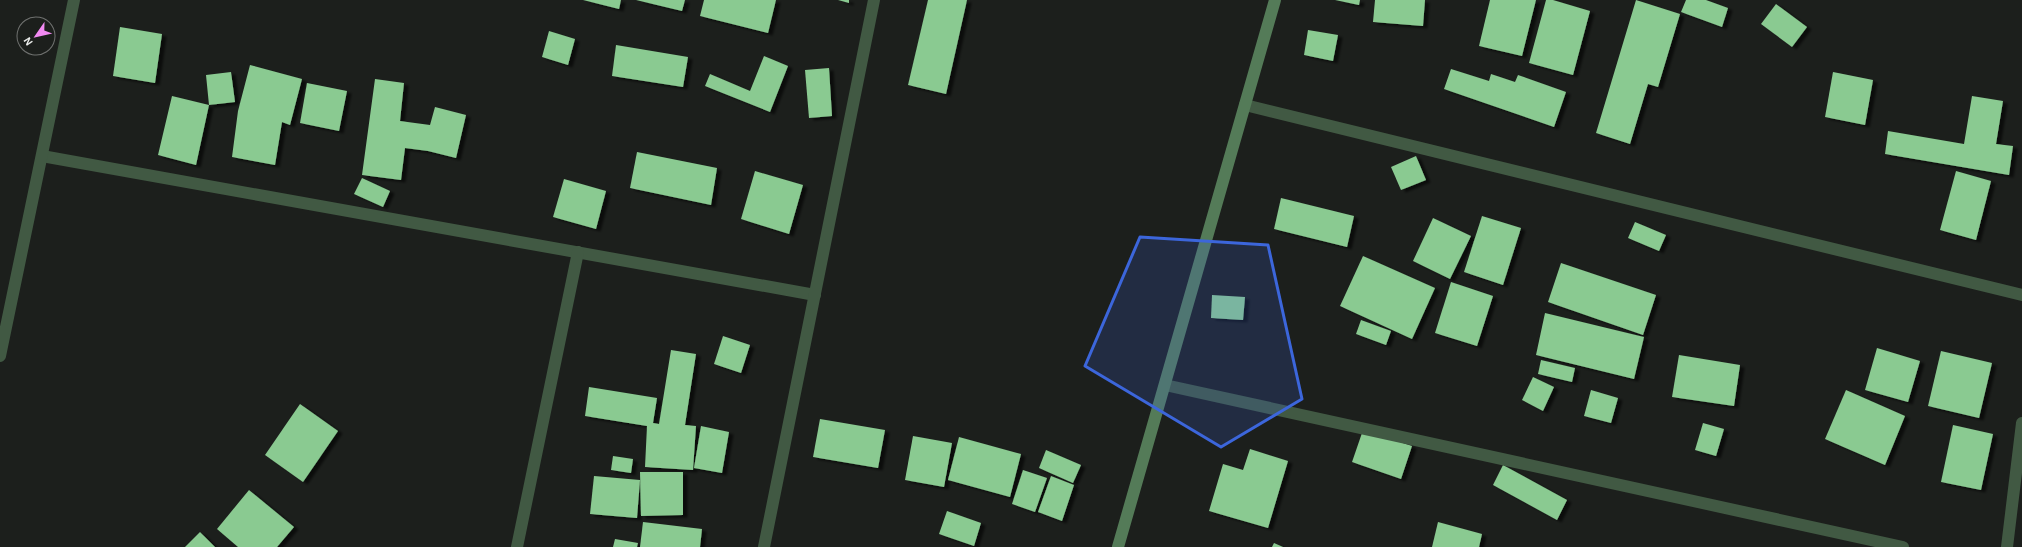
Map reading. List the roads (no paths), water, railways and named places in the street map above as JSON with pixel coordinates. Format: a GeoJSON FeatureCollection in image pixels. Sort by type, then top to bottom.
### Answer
{"type":"FeatureCollection","features":[{"type":"Feature","properties":{"kind":"main road"},"geometry":{"type":"LineString","coordinates":[[1118,547],[1275,0]]}},
{"type":"Feature","properties":{"kind":"street"},"geometry":{"type":"LineString","coordinates":[[0,356],[74,0]]}},
{"type":"Feature","properties":{"kind":"street"},"geometry":{"type":"LineString","coordinates":[[764,547],[874,0]]}},
{"type":"Feature","properties":{"kind":"street"},"geometry":{"type":"LineString","coordinates":[[1245,105],[2022,295]]}},
{"type":"Feature","properties":{"kind":"street"},"geometry":{"type":"LineString","coordinates":[[42,156],[815,294]]}},
{"type":"Feature","properties":{"kind":"street"},"geometry":{"type":"LineString","coordinates":[[517,547],[578,252]]}},
{"type":"Feature","properties":{"kind":"street"},"geometry":{"type":"LineString","coordinates":[[1165,385],[1903,547]]}},
{"type":"Feature","properties":{"kind":"street"},"geometry":{"type":"LineString","coordinates":[[2007,547],[2022,423]]}}]}
